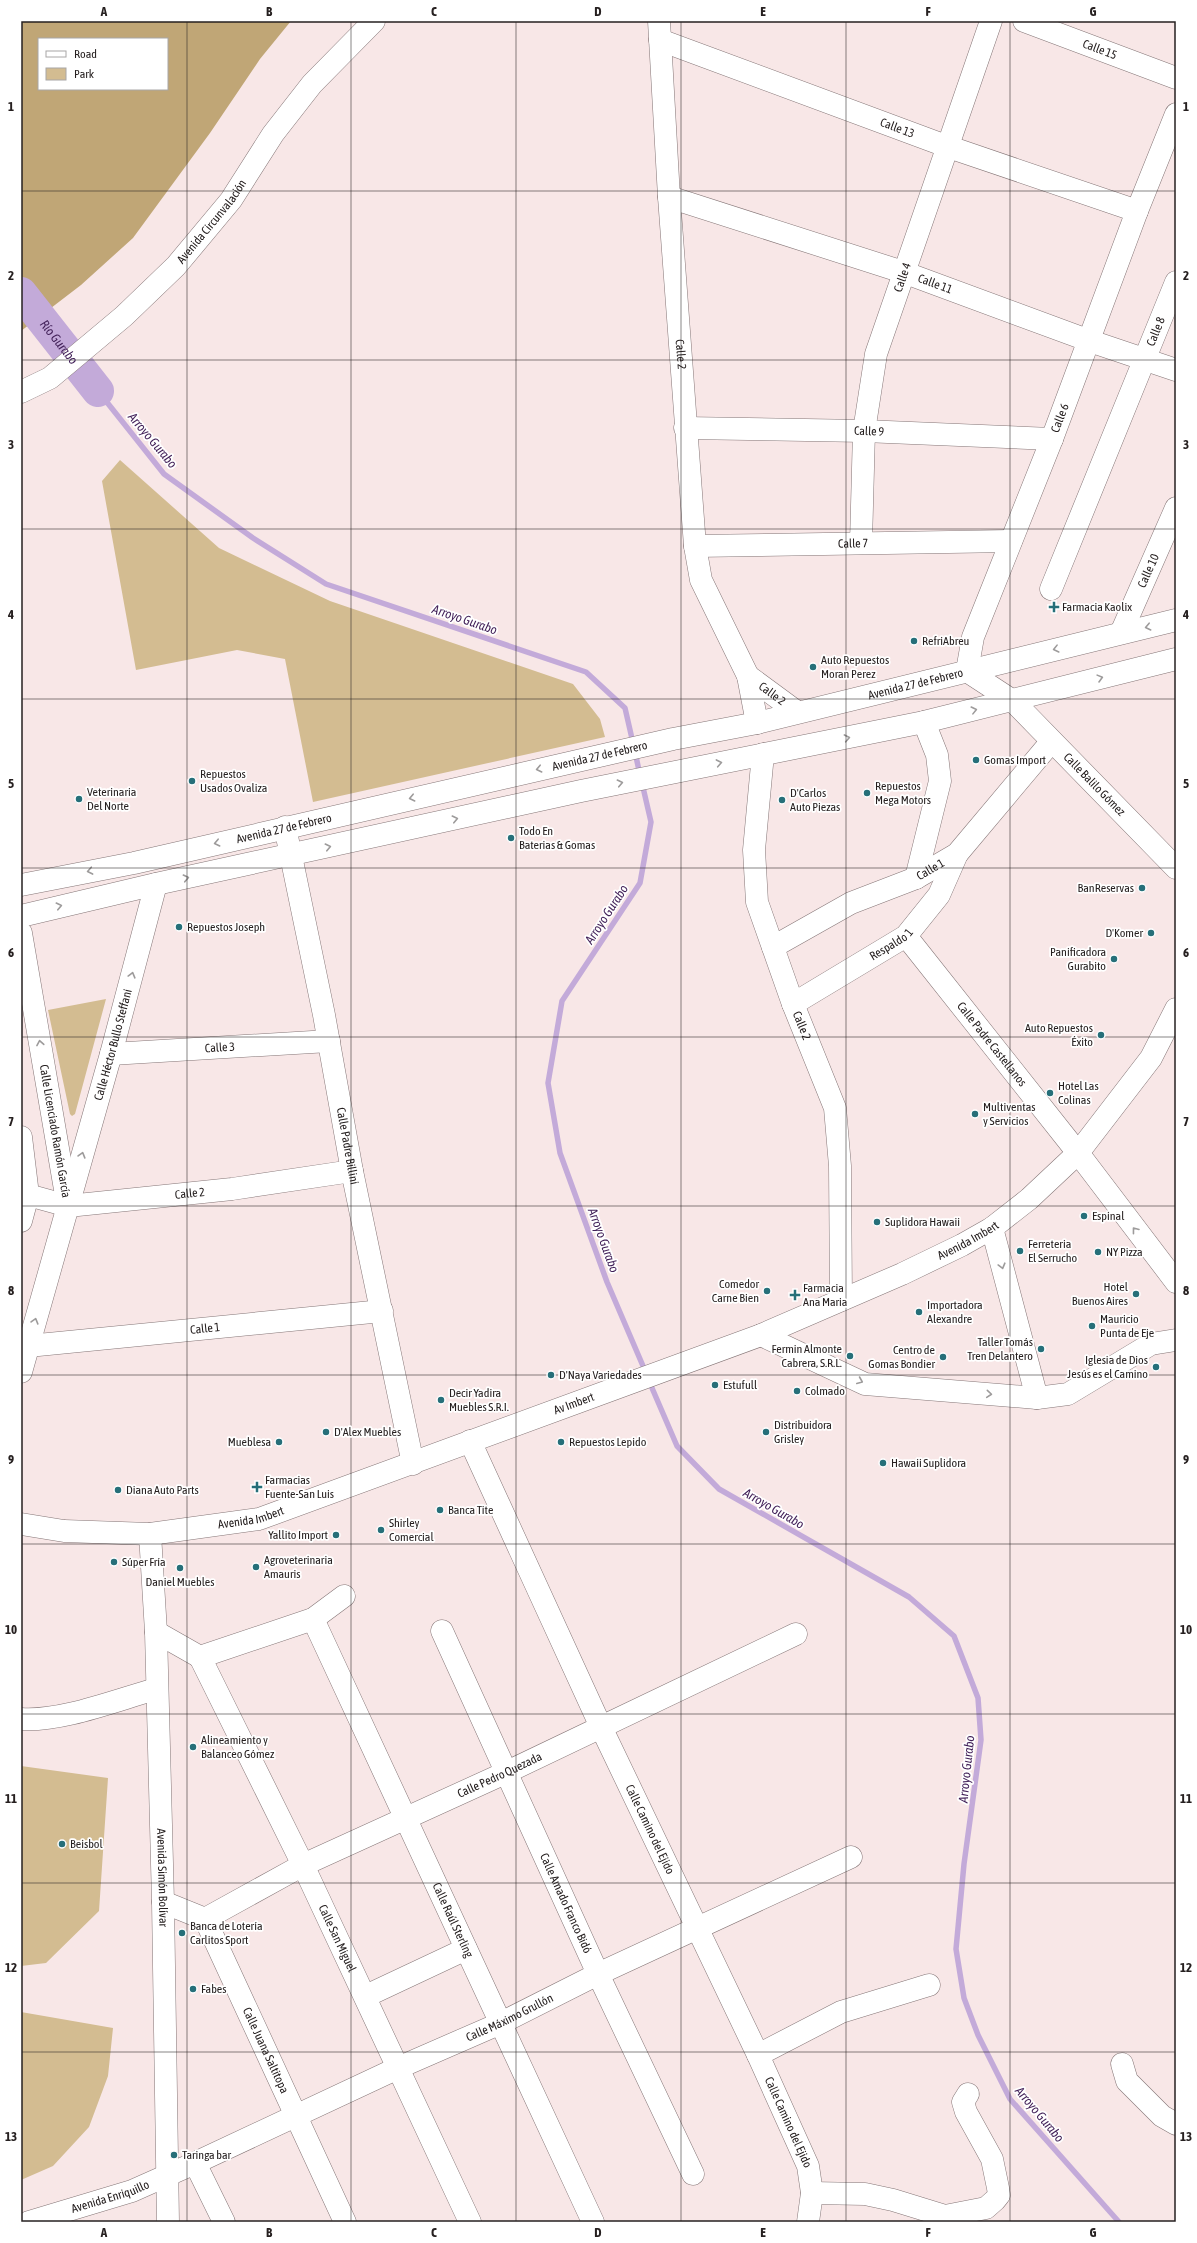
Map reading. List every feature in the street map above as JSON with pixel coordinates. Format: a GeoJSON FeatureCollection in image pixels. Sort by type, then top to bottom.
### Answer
{"type":"FeatureCollection","features":[{"type":"Feature","properties":{"kind":"street","name":"Avenida Circunvalación"},"geometry":{"type":"LineString","coordinates":[[21,392],[50,378],[124,316],[176,266],[231,200],[273,134],[312,84],[374,21]]}},
{"type":"Feature","properties":{"kind":"street","name":"Calle 4"},"geometry":{"type":"LineString","coordinates":[[862,543],[864,431],[876,354],[946,146],[991,21]]}},
{"type":"Feature","properties":{"kind":"street","name":"Calle 15"},"geometry":{"type":"LineString","coordinates":[[1024,21],[1176,78]]}},
{"type":"Feature","properties":{"kind":"street","name":"Calle 13"},"geometry":{"type":"LineString","coordinates":[[660,31],[946,146],[1137,211]]}},
{"type":"Feature","properties":{"kind":"street","name":"Calle 2"},"geometry":{"type":"LineString","coordinates":[[660,31],[669,197],[685,428],[695,546],[702,580],[748,676],[757,723]]}},
{"type":"Feature","properties":{"kind":"street","name":"Calle 6"},"geometry":{"type":"LineString","coordinates":[[967,671],[972,637],[1052,439],[1090,341],[1137,211],[1176,114]]}},
{"type":"Feature","properties":{"kind":"street","name":"Calle 11"},"geometry":{"type":"LineString","coordinates":[[669,197],[903,272],[1090,341],[1176,370]]}},
{"type":"Feature","properties":{"kind":"street","name":"Calle 8"},"geometry":{"type":"LineString","coordinates":[[1051,589],[1176,282]]}},
{"type":"Feature","properties":{"kind":"street","name":"Calle 9"},"geometry":{"type":"LineString","coordinates":[[685,428],[864,431],[1052,439]]}},
{"type":"Feature","properties":{"kind":"street","name":"Calle 10"},"geometry":{"type":"LineString","coordinates":[[1121,633],[1176,508]]}},
{"type":"Feature","properties":{"kind":"street","name":"Calle 7"},"geometry":{"type":"LineString","coordinates":[[695,546],[1011,541]]}},
{"type":"Feature","properties":{"kind":"street","name":"Avenida 27 de Febrero"},"geometry":{"type":"LineString","coordinates":[[21,885],[134,863],[577,760],[673,739],[757,723],[1176,620]]}},
{"type":"Feature","properties":{"kind":"street"},"geometry":{"type":"LineString","coordinates":[[21,916],[156,884],[290,856],[581,791],[924,722],[1013,701],[1176,659]]}},
{"type":"Feature","properties":{"kind":"street"},"geometry":{"type":"LineString","coordinates":[[967,671],[1013,701]]}},
{"type":"Feature","properties":{"kind":"street","name":"Calle 2"},"geometry":{"type":"LineString","coordinates":[[748,676],[797,712]]}},
{"type":"Feature","properties":{"kind":"street","name":"Calle Balilo Gómez"},"geometry":{"type":"LineString","coordinates":[[1013,701],[1051,742],[1176,868]]}},
{"type":"Feature","properties":{"kind":"street"},"geometry":{"type":"LineString","coordinates":[[916,878],[937,799],[940,781],[937,755],[924,722]]}},
{"type":"Feature","properties":{"kind":"street","name":"Calle 1"},"geometry":{"type":"LineString","coordinates":[[773,947],[851,903],[916,878],[957,854],[1051,742]]}},
{"type":"Feature","properties":{"kind":"street","name":"Calle 2"},"geometry":{"type":"LineString","coordinates":[[763,754],[754,850],[757,902],[793,1004],[835,1108],[840,1166],[841,1300]]}},
{"type":"Feature","properties":{"kind":"street","name":"Calle Padre Billini"},"geometry":{"type":"LineString","coordinates":[[285,827],[329,1041],[352,1171],[413,1464]]}},
{"type":"Feature","properties":{"kind":"street","name":"Respaldo 1"},"geometry":{"type":"LineString","coordinates":[[793,1004],[906,936],[939,895],[957,854]]}},
{"type":"Feature","properties":{"kind":"street","name":"Calle Héctor Bullo Steffani"},"geometry":{"type":"LineString","coordinates":[[68,1206],[111,1054],[156,884]]}},
{"type":"Feature","properties":{"kind":"street","name":"Calle Licenciado Ramón García"},"geometry":{"type":"LineString","coordinates":[[21,933],[68,1206],[21,1372]]}},
{"type":"Feature","properties":{"kind":"street","name":"Calle Padre Castellanos"},"geometry":{"type":"LineString","coordinates":[[906,936],[1078,1153],[1176,1282]]}},
{"type":"Feature","properties":{"kind":"street","name":"Avenida Imbert"},"geometry":{"type":"LineString","coordinates":[[678,1365],[761,1335],[902,1274],[962,1245],[992,1228],[1029,1199],[1078,1153],[1151,1058],[1170,1037],[1176,1009]]}},
{"type":"Feature","properties":{"kind":"street","name":"Calle 3"},"geometry":{"type":"LineString","coordinates":[[111,1054],[329,1041]]}},
{"type":"Feature","properties":{"kind":"street"},"geometry":{"type":"LineString","coordinates":[[21,1137],[28,1195],[21,1221]]}},
{"type":"Feature","properties":{"kind":"street","name":"Calle 2"},"geometry":{"type":"LineString","coordinates":[[28,1195],[68,1206],[232,1189],[352,1171]]}},
{"type":"Feature","properties":{"kind":"street"},"geometry":{"type":"LineString","coordinates":[[992,1228],[1037,1398]]}},
{"type":"Feature","properties":{"kind":"street","name":"Calle 1"},"geometry":{"type":"LineString","coordinates":[[28,1346],[382,1311]]}},
{"type":"Feature","properties":{"kind":"street"},"geometry":{"type":"LineString","coordinates":[[761,1335],[865,1384],[1037,1398],[1068,1394],[1151,1344],[1176,1340]]}},
{"type":"Feature","properties":{"kind":"street","name":"Av Imbert"},"geometry":{"type":"LineString","coordinates":[[470,1441],[609,1392],[678,1365]]}},
{"type":"Feature","properties":{"kind":"street","name":"Avenida Imbert"},"geometry":{"type":"LineString","coordinates":[[21,1524],[64,1531],[150,1534],[259,1519],[413,1464],[470,1441]]}},
{"type":"Feature","properties":{"kind":"street","name":"Calle Camino del Ejido"},"geometry":{"type":"LineString","coordinates":[[470,1441],[601,1727],[758,2055],[808,2166],[812,2193],[808,2222]]}},
{"type":"Feature","properties":{"kind":"street","name":"Avenida Simón Bolívar"},"geometry":{"type":"LineString","coordinates":[[150,1534],[156,1632],[156,1688],[163,1902],[166,2175],[168,2222]]}},
{"type":"Feature","properties":{"kind":"street"},"geometry":{"type":"LineString","coordinates":[[156,1632],[200,1657],[312,1619],[344,1596]]}},
{"type":"Feature","properties":{"kind":"street","name":"Calle Raúl Sterling"},"geometry":{"type":"LineString","coordinates":[[312,1619],[593,2222]]}},
{"type":"Feature","properties":{"kind":"street","name":"Calle Amado Franco Bidó"},"geometry":{"type":"LineString","coordinates":[[442,1631],[504,1773],[693,2174]]}},
{"type":"Feature","properties":{"kind":"street","name":"Calle Pedro Quezada"},"geometry":{"type":"LineString","coordinates":[[205,1919],[303,1865],[504,1773],[796,1634]]}},
{"type":"Feature","properties":{"kind":"street","name":"Calle San Miguel"},"geometry":{"type":"LineString","coordinates":[[200,1657],[303,1865],[400,2067],[470,2222]]}},
{"type":"Feature","properties":{"kind":"street"},"geometry":{"type":"LineString","coordinates":[[21,1719],[34,1720],[63,1715],[156,1688]]}},
{"type":"Feature","properties":{"kind":"street","name":"Calle Máximo Grullón"},"geometry":{"type":"LineString","coordinates":[[166,2175],[195,2163],[400,2067],[501,2023],[598,1974],[851,1857]]}},
{"type":"Feature","properties":{"kind":"street"},"geometry":{"type":"LineString","coordinates":[[163,1902],[205,1919]]}},
{"type":"Feature","properties":{"kind":"street","name":"Calle Juana Saltitopa"},"geometry":{"type":"LineString","coordinates":[[205,1919],[345,2222]]}},
{"type":"Feature","properties":{"kind":"street"},"geometry":{"type":"LineString","coordinates":[[366,1996],[466,1949]]}},
{"type":"Feature","properties":{"kind":"street"},"geometry":{"type":"LineString","coordinates":[[758,2055],[841,2012],[929,1985]]}},
{"type":"Feature","properties":{"kind":"street"},"geometry":{"type":"LineString","coordinates":[[1122,2064],[1127,2081],[1162,2116],[1176,2124]]}},
{"type":"Feature","properties":{"kind":"street"},"geometry":{"type":"LineString","coordinates":[[812,2193],[865,2194],[892,2200],[945,2216],[986,2208],[999,2195],[998,2188],[992,2159],[966,2112],[963,2102],[968,2094]]}},
{"type":"Feature","properties":{"kind":"street"},"geometry":{"type":"LineString","coordinates":[[195,2163],[224,2222]]}},
{"type":"Feature","properties":{"kind":"street","name":"Avenida Enriquillo"},"geometry":{"type":"LineString","coordinates":[[29,2222],[132,2191],[166,2175]]}},
{"type":"Feature","properties":{"kind":"green space"},"geometry":{"type":"Polygon","coordinates":[[[120,460],[219,548],[330,601],[573,684],[600,719],[605,737],[313,802],[285,659],[237,650],[136,670],[102,481],[120,460]]]}},
{"type":"Feature","properties":{"kind":"green space"},"geometry":{"type":"Polygon","coordinates":[[[106,999],[75,1114],[72,1116],[70,1114],[48,1010],[106,999]]]}},
{"type":"Feature","properties":{"kind":"green space","name":"Beisbol"},"geometry":{"type":"Polygon","coordinates":[[[21,1766],[108,1778],[99,1911],[46,1963],[21,1966],[21,1766]]]}},
{"type":"Feature","properties":{"kind":"green space"},"geometry":{"type":"Polygon","coordinates":[[[21,2012],[113,2028],[108,2076],[89,2127],[53,2166],[21,2180],[21,2012]]]}},
{"type":"Feature","properties":{"kind":"shaded area"},"geometry":{"type":"Polygon","coordinates":[[[21,21],[291,21],[260,59],[210,133],[133,238],[81,285],[21,331],[21,21]]]}},
{"type":"Feature","properties":{"kind":"waterway","name":"Río Gurabo"},"geometry":{"type":"LineString","coordinates":[[21,293],[98,391]]}},
{"type":"Feature","properties":{"kind":"waterway","name":"Arroyo Gurabo"},"geometry":{"type":"LineString","coordinates":[[98,391],[164,474],[253,538],[326,584],[586,672],[625,708],[633,743]]}},
{"type":"Feature","properties":{"kind":"waterway","name":"Arroyo Gurabo"},"geometry":{"type":"LineString","coordinates":[[635,752],[640,775]]}},
{"type":"Feature","properties":{"kind":"waterway","name":"Arroyo Gurabo"},"geometry":{"type":"LineString","coordinates":[[642,783],[651,822],[640,883],[562,1001],[548,1083],[560,1153],[607,1282],[646,1373]]}},
{"type":"Feature","properties":{"kind":"waterway","name":"Arroyo Gurabo"},"geometry":{"type":"LineString","coordinates":[[649,1381],[677,1446],[719,1489],[909,1597],[954,1636],[978,1698],[981,1740],[964,1864],[956,1949],[964,1998],[978,2035],[1010,2099],[1119,2222]]}},
{"type":"Feature","properties":{"kind":"place","name":"Farmacia Kaolix"},"geometry":{"type":"Point","coordinates":[1054,607]}},
{"type":"Feature","properties":{"kind":"place","name":"RefriAbreu"},"geometry":{"type":"Point","coordinates":[914,641]}},
{"type":"Feature","properties":{"kind":"place","name":"Auto Repuestos Moran Perez"},"geometry":{"type":"Point","coordinates":[813,667]}},
{"type":"Feature","properties":{"kind":"place","name":"Gomas Import"},"geometry":{"type":"Point","coordinates":[976,760]}},
{"type":"Feature","properties":{"kind":"place","name":"Repuestos Usados Ovaliza"},"geometry":{"type":"Point","coordinates":[192,781]}},
{"type":"Feature","properties":{"kind":"place","name":"Repuestos Mega Motors"},"geometry":{"type":"Point","coordinates":[867,793]}},
{"type":"Feature","properties":{"kind":"place","name":"Veterinaria Del Norte"},"geometry":{"type":"Point","coordinates":[79,799]}},
{"type":"Feature","properties":{"kind":"place","name":"D'Carlos Auto Piezas"},"geometry":{"type":"Point","coordinates":[782,800]}},
{"type":"Feature","properties":{"kind":"place","name":"Todo En Baterias & Gomas"},"geometry":{"type":"Point","coordinates":[511,838]}},
{"type":"Feature","properties":{"kind":"place","name":"BanReservas"},"geometry":{"type":"Point","coordinates":[1142,888]}},
{"type":"Feature","properties":{"kind":"place","name":"Repuestos Joseph"},"geometry":{"type":"Point","coordinates":[179,927]}},
{"type":"Feature","properties":{"kind":"place","name":"D'Komer"},"geometry":{"type":"Point","coordinates":[1151,933]}},
{"type":"Feature","properties":{"kind":"place","name":"Panificadora Gurabito"},"geometry":{"type":"Point","coordinates":[1114,959]}},
{"type":"Feature","properties":{"kind":"place","name":"Auto Repuestos Éxito"},"geometry":{"type":"Point","coordinates":[1101,1035]}},
{"type":"Feature","properties":{"kind":"place","name":"Hotel Las Colinas"},"geometry":{"type":"Point","coordinates":[1050,1093]}},
{"type":"Feature","properties":{"kind":"place","name":"Multiventas y Servicios"},"geometry":{"type":"Point","coordinates":[975,1114]}},
{"type":"Feature","properties":{"kind":"place","name":"Espinal"},"geometry":{"type":"Point","coordinates":[1084,1216]}},
{"type":"Feature","properties":{"kind":"place","name":"Suplidora Hawaii"},"geometry":{"type":"Point","coordinates":[877,1222]}},
{"type":"Feature","properties":{"kind":"place","name":"Ferreteria El Serrucho"},"geometry":{"type":"Point","coordinates":[1020,1251]}},
{"type":"Feature","properties":{"kind":"place","name":"NY Pizza"},"geometry":{"type":"Point","coordinates":[1098,1252]}},
{"type":"Feature","properties":{"kind":"place","name":"Comedor Carne Bien"},"geometry":{"type":"Point","coordinates":[767,1291]}},
{"type":"Feature","properties":{"kind":"place","name":"Hotel Buenos Aires"},"geometry":{"type":"Point","coordinates":[1136,1294]}},
{"type":"Feature","properties":{"kind":"place","name":"Farmacia Ana Maria"},"geometry":{"type":"Point","coordinates":[795,1295]}},
{"type":"Feature","properties":{"kind":"place","name":"Importadora Alexandre"},"geometry":{"type":"Point","coordinates":[919,1312]}},
{"type":"Feature","properties":{"kind":"place","name":"Mauricio Punta de Eje"},"geometry":{"type":"Point","coordinates":[1092,1326]}},
{"type":"Feature","properties":{"kind":"place","name":"Taller Tomás Tren Delantero"},"geometry":{"type":"Point","coordinates":[1041,1349]}},
{"type":"Feature","properties":{"kind":"place","name":"Fermin Almonte Cabrera, S.R.L."},"geometry":{"type":"Point","coordinates":[850,1356]}},
{"type":"Feature","properties":{"kind":"place","name":"Centro de Gomas Bondier"},"geometry":{"type":"Point","coordinates":[943,1357]}},
{"type":"Feature","properties":{"kind":"place","name":"Iglesia de Dios Jesús es el Camino"},"geometry":{"type":"Point","coordinates":[1156,1367]}},
{"type":"Feature","properties":{"kind":"place","name":"D'Naya Variedades"},"geometry":{"type":"Point","coordinates":[551,1375]}},
{"type":"Feature","properties":{"kind":"place","name":"Estufull"},"geometry":{"type":"Point","coordinates":[715,1385]}},
{"type":"Feature","properties":{"kind":"place","name":"Colmado"},"geometry":{"type":"Point","coordinates":[797,1391]}},
{"type":"Feature","properties":{"kind":"place","name":"Decir Yadira Muebles S.R.I."},"geometry":{"type":"Point","coordinates":[441,1400]}},
{"type":"Feature","properties":{"kind":"place","name":"D'Alex Muebles"},"geometry":{"type":"Point","coordinates":[326,1432]}},
{"type":"Feature","properties":{"kind":"place","name":"Distribuidora Grisley"},"geometry":{"type":"Point","coordinates":[766,1432]}},
{"type":"Feature","properties":{"kind":"place","name":"Mueblesa"},"geometry":{"type":"Point","coordinates":[279,1442]}},
{"type":"Feature","properties":{"kind":"place","name":"Repuestos Lepido"},"geometry":{"type":"Point","coordinates":[561,1442]}},
{"type":"Feature","properties":{"kind":"place","name":"Hawaii Suplidora"},"geometry":{"type":"Point","coordinates":[883,1463]}},
{"type":"Feature","properties":{"kind":"place","name":"Farmacias Fuente-San Luis"},"geometry":{"type":"Point","coordinates":[257,1487]}},
{"type":"Feature","properties":{"kind":"place","name":"Diana Auto Parts"},"geometry":{"type":"Point","coordinates":[118,1490]}},
{"type":"Feature","properties":{"kind":"place","name":"Banca Tite"},"geometry":{"type":"Point","coordinates":[440,1510]}},
{"type":"Feature","properties":{"kind":"place","name":"Shirley Comercial"},"geometry":{"type":"Point","coordinates":[381,1530]}},
{"type":"Feature","properties":{"kind":"place","name":"Yallito Import"},"geometry":{"type":"Point","coordinates":[336,1535]}},
{"type":"Feature","properties":{"kind":"place","name":"Súper Fría"},"geometry":{"type":"Point","coordinates":[114,1562]}},
{"type":"Feature","properties":{"kind":"place","name":"Agroveterinaria Amauris"},"geometry":{"type":"Point","coordinates":[256,1567]}},
{"type":"Feature","properties":{"kind":"place","name":"Daniel Muebles"},"geometry":{"type":"Point","coordinates":[180,1568]}},
{"type":"Feature","properties":{"kind":"place","name":"Alineamiento y Balanceo Gómez"},"geometry":{"type":"Point","coordinates":[193,1747]}},
{"type":"Feature","properties":{"kind":"place","name":"Beisbol"},"geometry":{"type":"Point","coordinates":[62,1844]}},
{"type":"Feature","properties":{"kind":"place","name":"Banca de Lotería Carlitos Sport"},"geometry":{"type":"Point","coordinates":[182,1933]}},
{"type":"Feature","properties":{"kind":"place","name":"Fabes"},"geometry":{"type":"Point","coordinates":[193,1989]}},
{"type":"Feature","properties":{"kind":"place","name":"Taringa bar"},"geometry":{"type":"Point","coordinates":[174,2155]}}]}
